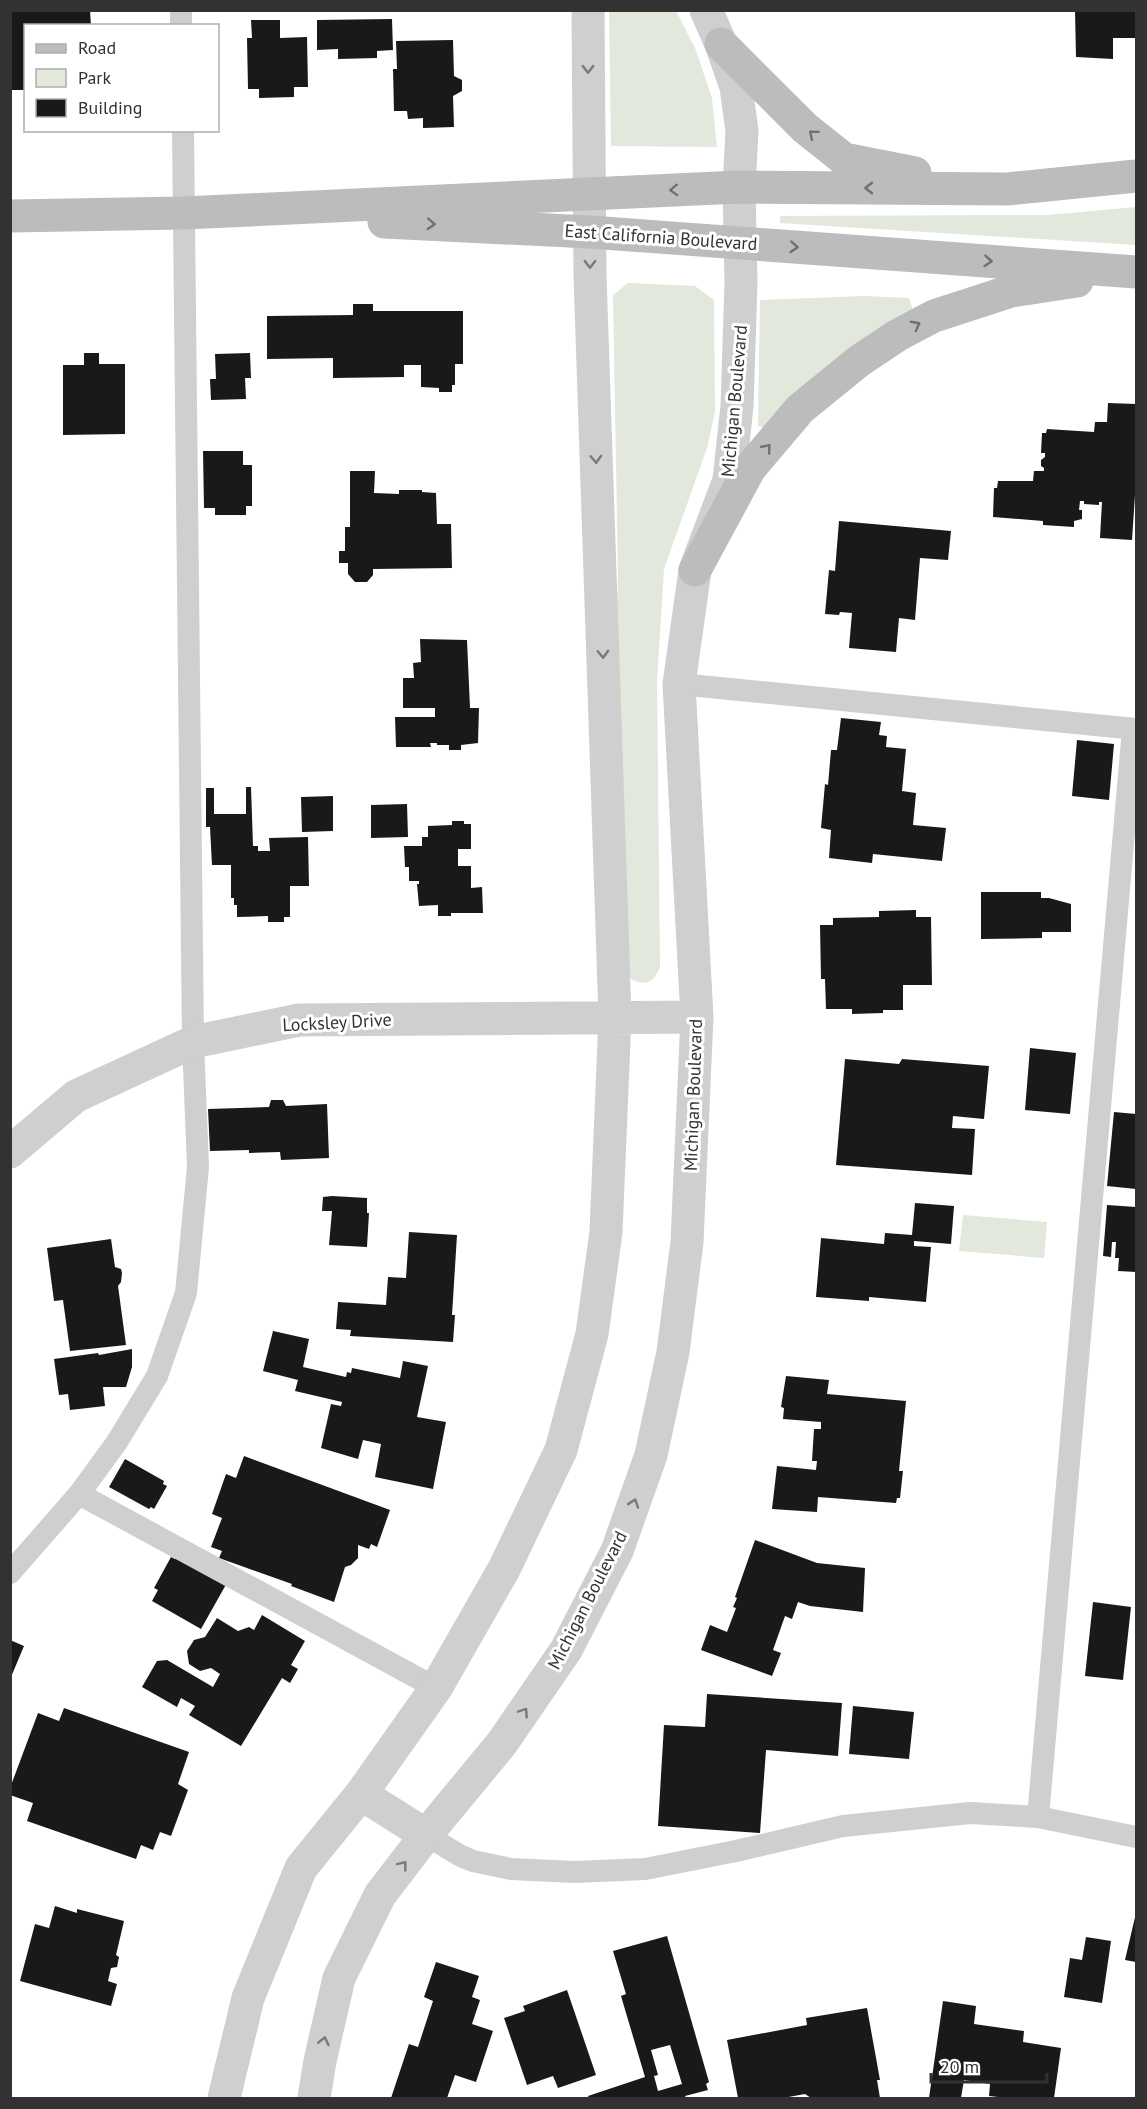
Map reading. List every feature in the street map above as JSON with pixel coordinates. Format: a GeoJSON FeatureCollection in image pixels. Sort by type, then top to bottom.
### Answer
{"type":"FeatureCollection","features":[{"type":"Feature","properties":{"kind":"main road"},"geometry":{"type":"LineString","coordinates":[[721,44],[806,128],[844,159],[1007,189],[1137,175]]}},
{"type":"Feature","properties":{"kind":"main road","name":"East California Boulevard"},"geometry":{"type":"LineString","coordinates":[[10,216],[184,213],[739,187],[1007,189]]}},
{"type":"Feature","properties":{"kind":"main road","name":"East California Boulevard"},"geometry":{"type":"LineString","coordinates":[[184,213],[590,232],[1136,272]]}},
{"type":"Feature","properties":{"kind":"main road"},"geometry":{"type":"LineString","coordinates":[[694,570],[750,468],[800,409],[859,361],[898,335],[934,316],[1011,291],[1136,272]]}},
{"type":"Feature","properties":{"kind":"street"},"geometry":{"type":"LineString","coordinates":[[224,2098],[248,1998],[301,1868],[361,1794],[436,1688],[504,1569],[561,1450],[592,1334],[606,1232],[615,1017],[590,232],[588,10]]}},
{"type":"Feature","properties":{"kind":"street","name":"Michigan Boulevard"},"geometry":{"type":"LineString","coordinates":[[314,2098],[339,1978],[380,1895],[502,1743],[566,1650],[616,1551],[651,1455],[673,1352],[687,1242],[697,1017],[679,684],[694,570],[729,480],[737,406],[741,283],[739,187],[742,131],[736,87],[706,10]]}},
{"type":"Feature","properties":{"kind":"street","name":"Locksley Drive"},"geometry":{"type":"LineString","coordinates":[[10,1152],[76,1096],[193,1042],[299,1020],[697,1017]]}},
{"type":"Feature","properties":{"kind":"street"},"geometry":{"type":"LineString","coordinates":[[361,1794],[426,1835]]}},
{"type":"Feature","properties":{"kind":"lane"},"geometry":{"type":"LineString","coordinates":[[10,1573],[79,1494],[117,1442],[157,1377],[186,1293],[198,1167],[193,1042],[183,132]]}},
{"type":"Feature","properties":{"kind":"lane"},"geometry":{"type":"LineString","coordinates":[[679,684],[1135,729],[1038,1817]]}},
{"type":"Feature","properties":{"kind":"lane"},"geometry":{"type":"LineString","coordinates":[[79,1494],[436,1688]]}},
{"type":"Feature","properties":{"kind":"lane"},"geometry":{"type":"LineString","coordinates":[[426,1835],[460,1856],[473,1861],[512,1869],[574,1872],[645,1869],[843,1826],[970,1813],[1038,1817],[1137,1837]]}},
{"type":"Feature","properties":{"kind":"green space"},"geometry":{"type":"Polygon","coordinates":[[[609,11],[676,11],[695,48],[712,98],[717,147],[611,146],[609,11]]]}},
{"type":"Feature","properties":{"kind":"green space"},"geometry":{"type":"Polygon","coordinates":[[[1136,207],[1136,245],[780,223],[780,216],[1049,215],[1136,207]]]}},
{"type":"Feature","properties":{"kind":"green space"},"geometry":{"type":"Polygon","coordinates":[[[628,283],[695,286],[714,300],[715,412],[707,448],[664,569],[657,681],[660,967],[652,980],[644,983],[629,978],[615,680],[618,577],[613,295],[628,283]]]}},
{"type":"Feature","properties":{"kind":"green space"},"geometry":{"type":"Polygon","coordinates":[[[864,296],[909,298],[913,311],[765,428],[758,426],[760,300],[864,296]]]}},
{"type":"Feature","properties":{"kind":"green space"},"geometry":{"type":"Polygon","coordinates":[[[963,1215],[1047,1222],[1044,1258],[959,1251],[963,1215]]]}},
{"type":"Feature","properties":{"kind":"building"},"geometry":{"type":"Polygon","coordinates":[[[10,10],[90,10],[91,24],[24,24],[24,90],[11,90],[10,10]]]}},
{"type":"Feature","properties":{"kind":"building"},"geometry":{"type":"Polygon","coordinates":[[[1075,10],[1136,10],[1136,38],[1113,38],[1113,59],[1076,57],[1075,10]]]}},
{"type":"Feature","properties":{"kind":"building"},"geometry":{"type":"Polygon","coordinates":[[[392,19],[393,50],[377,51],[377,58],[338,59],[338,49],[317,50],[317,20],[392,19]]]}},
{"type":"Feature","properties":{"kind":"building"},"geometry":{"type":"Polygon","coordinates":[[[251,20],[280,20],[280,38],[307,37],[308,87],[294,87],[294,97],[259,98],[259,89],[248,89],[247,38],[252,38],[251,20]]]}},
{"type":"Feature","properties":{"kind":"building"},"geometry":{"type":"Polygon","coordinates":[[[453,40],[454,76],[462,80],[462,91],[453,96],[454,127],[423,128],[423,118],[408,119],[407,111],[394,111],[393,69],[397,69],[396,41],[453,40]]]}},
{"type":"Feature","properties":{"kind":"building"},"geometry":{"type":"Polygon","coordinates":[[[353,304],[373,304],[373,311],[463,311],[463,364],[455,364],[455,385],[452,385],[452,392],[439,392],[439,388],[421,387],[421,365],[404,365],[404,377],[333,378],[333,358],[267,359],[267,316],[353,315],[353,304]]]}},
{"type":"Feature","properties":{"kind":"building"},"geometry":{"type":"Polygon","coordinates":[[[84,353],[99,353],[99,364],[125,364],[125,434],[63,435],[63,365],[84,365],[84,353]]]}},
{"type":"Feature","properties":{"kind":"building"},"geometry":{"type":"Polygon","coordinates":[[[250,353],[251,378],[245,378],[246,399],[211,400],[210,379],[216,379],[215,354],[250,353]]]}},
{"type":"Feature","properties":{"kind":"building"},"geometry":{"type":"Polygon","coordinates":[[[1108,403],[1136,404],[1136,480],[1132,540],[1100,538],[1102,502],[1099,502],[1099,505],[1084,504],[1084,501],[1080,501],[1079,510],[1082,510],[1082,519],[1074,521],[1074,527],[1043,525],[1043,521],[993,517],[994,488],[997,488],[998,481],[1033,481],[1034,471],[1044,471],[1041,466],[1041,460],[1045,457],[1045,453],[1041,453],[1042,433],[1046,433],[1047,429],[1094,432],[1095,422],[1107,422],[1108,403]]]}},
{"type":"Feature","properties":{"kind":"building"},"geometry":{"type":"Polygon","coordinates":[[[203,451],[243,451],[243,465],[252,465],[252,506],[246,506],[246,515],[215,515],[215,508],[204,508],[203,451]]]}},
{"type":"Feature","properties":{"kind":"building"},"geometry":{"type":"Polygon","coordinates":[[[350,471],[375,471],[374,493],[399,494],[399,490],[422,490],[422,492],[436,493],[437,524],[451,524],[452,568],[373,569],[373,575],[367,582],[355,582],[348,574],[348,563],[339,563],[339,551],[345,551],[345,527],[350,527],[350,471]]]}},
{"type":"Feature","properties":{"kind":"building"},"geometry":{"type":"Polygon","coordinates":[[[839,521],[951,531],[948,560],[920,558],[915,620],[899,618],[896,652],[849,648],[852,613],[825,614],[829,570],[835,571],[839,521]]]}},
{"type":"Feature","properties":{"kind":"building"},"geometry":{"type":"Polygon","coordinates":[[[420,639],[467,640],[470,708],[479,708],[478,743],[461,745],[461,750],[449,750],[449,745],[437,745],[437,743],[430,743],[431,747],[396,747],[395,717],[435,717],[435,708],[403,708],[403,678],[414,678],[413,663],[421,662],[420,639]]]}},
{"type":"Feature","properties":{"kind":"building"},"geometry":{"type":"Polygon","coordinates":[[[841,718],[881,722],[879,735],[887,736],[886,747],[906,749],[902,791],[916,793],[913,825],[946,828],[942,861],[873,854],[872,863],[829,858],[831,830],[821,828],[831,750],[837,750],[841,718]]]}},
{"type":"Feature","properties":{"kind":"building"},"geometry":{"type":"Polygon","coordinates":[[[1077,740],[1114,744],[1109,800],[1072,796],[1077,740]]]}},
{"type":"Feature","properties":{"kind":"building"},"geometry":{"type":"Polygon","coordinates":[[[246,787],[251,787],[253,846],[258,846],[258,851],[270,851],[269,838],[308,837],[309,886],[290,886],[290,917],[284,917],[284,922],[268,922],[268,916],[237,917],[237,905],[234,905],[234,898],[231,898],[231,865],[212,865],[210,827],[206,827],[206,788],[214,788],[214,814],[246,814],[246,787]]]}},
{"type":"Feature","properties":{"kind":"building"},"geometry":{"type":"Polygon","coordinates":[[[333,796],[333,831],[302,832],[301,797],[333,796]]]}},
{"type":"Feature","properties":{"kind":"building"},"geometry":{"type":"Polygon","coordinates":[[[407,804],[408,837],[371,838],[371,805],[407,804]]]}},
{"type":"Feature","properties":{"kind":"building"},"geometry":{"type":"Polygon","coordinates":[[[452,821],[464,821],[464,824],[471,824],[471,849],[458,849],[458,866],[471,866],[471,888],[482,887],[483,913],[451,913],[451,916],[438,916],[438,905],[419,906],[417,884],[419,881],[409,881],[409,867],[405,867],[404,846],[422,846],[422,837],[428,837],[428,826],[452,825],[452,821]]]}},
{"type":"Feature","properties":{"kind":"building"},"geometry":{"type":"Polygon","coordinates":[[[981,892],[1041,892],[1041,898],[1071,904],[1071,932],[1042,932],[1042,938],[981,939],[981,892]]]}},
{"type":"Feature","properties":{"kind":"building"},"geometry":{"type":"Polygon","coordinates":[[[916,910],[916,917],[931,917],[932,985],[903,985],[903,1010],[852,1014],[852,1009],[826,1009],[825,979],[821,979],[820,925],[833,925],[833,918],[879,917],[879,911],[916,910]]]}},
{"type":"Feature","properties":{"kind":"building"},"geometry":{"type":"Polygon","coordinates":[[[1030,1048],[1076,1053],[1070,1114],[1025,1110],[1030,1048]]]}},
{"type":"Feature","properties":{"kind":"building"},"geometry":{"type":"Polygon","coordinates":[[[845,1059],[899,1064],[902,1059],[989,1066],[984,1119],[953,1116],[952,1128],[975,1129],[972,1175],[836,1165],[845,1059]]]}},
{"type":"Feature","properties":{"kind":"building"},"geometry":{"type":"Polygon","coordinates":[[[271,1100],[283,1100],[286,1106],[327,1104],[329,1158],[281,1160],[280,1152],[210,1151],[208,1109],[269,1107],[271,1100]]]}},
{"type":"Feature","properties":{"kind":"building"},"geometry":{"type":"Polygon","coordinates":[[[1114,1112],[1136,1114],[1136,1189],[1107,1186],[1114,1112]]]}},
{"type":"Feature","properties":{"kind":"building"},"geometry":{"type":"Polygon","coordinates":[[[323,1197],[367,1198],[367,1213],[369,1213],[367,1247],[329,1245],[332,1211],[322,1211],[323,1197]]]}},
{"type":"Feature","properties":{"kind":"building"},"geometry":{"type":"Polygon","coordinates":[[[915,1203],[954,1206],[951,1244],[914,1241],[914,1246],[931,1247],[926,1302],[869,1297],[869,1301],[816,1297],[821,1238],[884,1244],[885,1233],[912,1235],[915,1203]]]}},
{"type":"Feature","properties":{"kind":"building"},"geometry":{"type":"Polygon","coordinates":[[[1107,1205],[1136,1207],[1136,1272],[1118,1271],[1119,1258],[1115,1258],[1116,1242],[1112,1242],[1111,1257],[1103,1256],[1107,1205]]]}},
{"type":"Feature","properties":{"kind":"building"},"geometry":{"type":"Polygon","coordinates":[[[409,1232],[457,1235],[452,1315],[455,1315],[453,1342],[350,1336],[351,1330],[336,1329],[338,1302],[386,1305],[388,1277],[406,1278],[409,1232]]]}},
{"type":"Feature","properties":{"kind":"building"},"geometry":{"type":"Polygon","coordinates":[[[111,1239],[115,1267],[121,1269],[122,1273],[118,1286],[126,1345],[70,1351],[63,1300],[54,1301],[47,1248],[111,1239]]]}},
{"type":"Feature","properties":{"kind":"building"},"geometry":{"type":"Polygon","coordinates":[[[273,1331],[309,1339],[303,1367],[346,1377],[347,1372],[351,1373],[352,1368],[400,1378],[403,1361],[428,1366],[417,1417],[446,1422],[433,1489],[375,1477],[381,1444],[363,1440],[358,1459],[321,1448],[331,1404],[341,1406],[342,1402],[295,1391],[298,1380],[263,1371],[273,1331]]]}},
{"type":"Feature","properties":{"kind":"building"},"geometry":{"type":"Polygon","coordinates":[[[132,1349],[132,1367],[126,1387],[103,1387],[105,1406],[70,1410],[68,1394],[59,1395],[54,1359],[132,1349]]]}},
{"type":"Feature","properties":{"kind":"building"},"geometry":{"type":"Polygon","coordinates":[[[786,1376],[829,1380],[827,1394],[906,1401],[899,1471],[903,1471],[900,1498],[897,1498],[896,1503],[818,1497],[817,1512],[772,1509],[777,1466],[816,1470],[817,1461],[812,1461],[814,1429],[821,1429],[821,1422],[783,1419],[784,1408],[781,1407],[786,1376]]]}},
{"type":"Feature","properties":{"kind":"building"},"geometry":{"type":"Polygon","coordinates":[[[244,1456],[390,1510],[377,1547],[371,1544],[369,1549],[358,1545],[358,1558],[345,1567],[334,1602],[291,1586],[292,1584],[219,1558],[222,1551],[211,1547],[222,1518],[212,1514],[226,1474],[236,1478],[244,1456]]]}},
{"type":"Feature","properties":{"kind":"building"},"geometry":{"type":"Polygon","coordinates":[[[125,1459],[164,1481],[163,1484],[167,1486],[154,1509],[151,1507],[149,1509],[109,1487],[125,1459]]]}},
{"type":"Feature","properties":{"kind":"building"},"geometry":{"type":"Polygon","coordinates":[[[755,1540],[817,1563],[865,1568],[863,1612],[810,1606],[798,1602],[792,1619],[785,1616],[773,1650],[781,1653],[772,1676],[701,1650],[710,1625],[727,1632],[736,1608],[733,1607],[737,1598],[735,1597],[755,1540]]]}},
{"type":"Feature","properties":{"kind":"building"},"geometry":{"type":"Polygon","coordinates":[[[178,1555],[228,1581],[201,1629],[152,1601],[158,1590],[154,1588],[171,1557],[175,1559],[178,1555]]]}},
{"type":"Feature","properties":{"kind":"building"},"geometry":{"type":"Polygon","coordinates":[[[1093,1602],[1131,1607],[1123,1680],[1085,1676],[1093,1602]]]}},
{"type":"Feature","properties":{"kind":"building"},"geometry":{"type":"Polygon","coordinates":[[[262,1615],[305,1641],[291,1665],[298,1669],[290,1683],[282,1678],[241,1746],[189,1715],[195,1706],[181,1698],[177,1707],[142,1687],[157,1661],[167,1660],[213,1687],[220,1674],[211,1668],[200,1671],[189,1664],[187,1651],[194,1640],[205,1637],[217,1618],[238,1631],[249,1627],[254,1630],[262,1615]]]}},
{"type":"Feature","properties":{"kind":"building"},"geometry":{"type":"Polygon","coordinates":[[[10,1640],[24,1646],[11,1677],[10,1677],[10,1640]]]}},
{"type":"Feature","properties":{"kind":"building"},"geometry":{"type":"Polygon","coordinates":[[[707,1694],[842,1703],[838,1756],[766,1750],[760,1833],[658,1826],[664,1725],[705,1727],[707,1694]]]}},
{"type":"Feature","properties":{"kind":"building"},"geometry":{"type":"Polygon","coordinates":[[[853,1706],[914,1712],[909,1759],[849,1754],[853,1706]]]}},
{"type":"Feature","properties":{"kind":"building"},"geometry":{"type":"Polygon","coordinates":[[[64,1708],[189,1752],[178,1784],[188,1790],[171,1836],[160,1832],[153,1850],[141,1845],[136,1859],[27,1821],[33,1803],[10,1795],[10,1788],[38,1713],[59,1721],[64,1708]]]}},
{"type":"Feature","properties":{"kind":"building"},"geometry":{"type":"Polygon","coordinates":[[[55,1906],[77,1913],[77,1909],[124,1921],[116,1955],[119,1957],[117,1967],[111,1968],[108,1981],[117,1984],[111,2006],[20,1981],[35,1924],[49,1928],[55,1906]]]}},
{"type":"Feature","properties":{"kind":"building"},"geometry":{"type":"Polygon","coordinates":[[[1136,1913],[1136,1962],[1125,1960],[1136,1913]]]}},
{"type":"Feature","properties":{"kind":"building"},"geometry":{"type":"Polygon","coordinates":[[[667,1936],[709,2082],[706,2084],[708,2090],[685,2096],[686,2098],[589,2098],[588,2096],[645,2077],[621,1996],[626,1994],[613,1951],[667,1936]],[[670,2045],[651,2050],[658,2075],[654,2076],[658,2091],[682,2084],[670,2045]]]}},
{"type":"Feature","properties":{"kind":"building"},"geometry":{"type":"Polygon","coordinates":[[[1086,1937],[1111,1941],[1102,2003],[1064,1997],[1070,1958],[1082,1960],[1086,1937]]]}},
{"type":"Feature","properties":{"kind":"building"},"geometry":{"type":"Polygon","coordinates":[[[436,1962],[479,1976],[472,1997],[480,2000],[472,2024],[493,2031],[476,2082],[455,2075],[447,2098],[391,2098],[409,2044],[418,2047],[433,2001],[424,1997],[436,1962]]]}},
{"type":"Feature","properties":{"kind":"building"},"geometry":{"type":"Polygon","coordinates":[[[567,1990],[596,2075],[558,2088],[553,2076],[527,2085],[504,2018],[525,2011],[523,2006],[567,1990]]]}},
{"type":"Feature","properties":{"kind":"building"},"geometry":{"type":"Polygon","coordinates":[[[943,2001],[976,2006],[974,2024],[1024,2031],[1023,2042],[1061,2048],[1054,2098],[989,2096],[990,2084],[964,2080],[961,2098],[929,2098],[943,2001]]]}},
{"type":"Feature","properties":{"kind":"building"},"geometry":{"type":"Polygon","coordinates":[[[867,2008],[880,2080],[877,2080],[880,2098],[811,2098],[805,2094],[783,2098],[738,2098],[727,2040],[807,2025],[806,2018],[867,2008]]]}}]}
